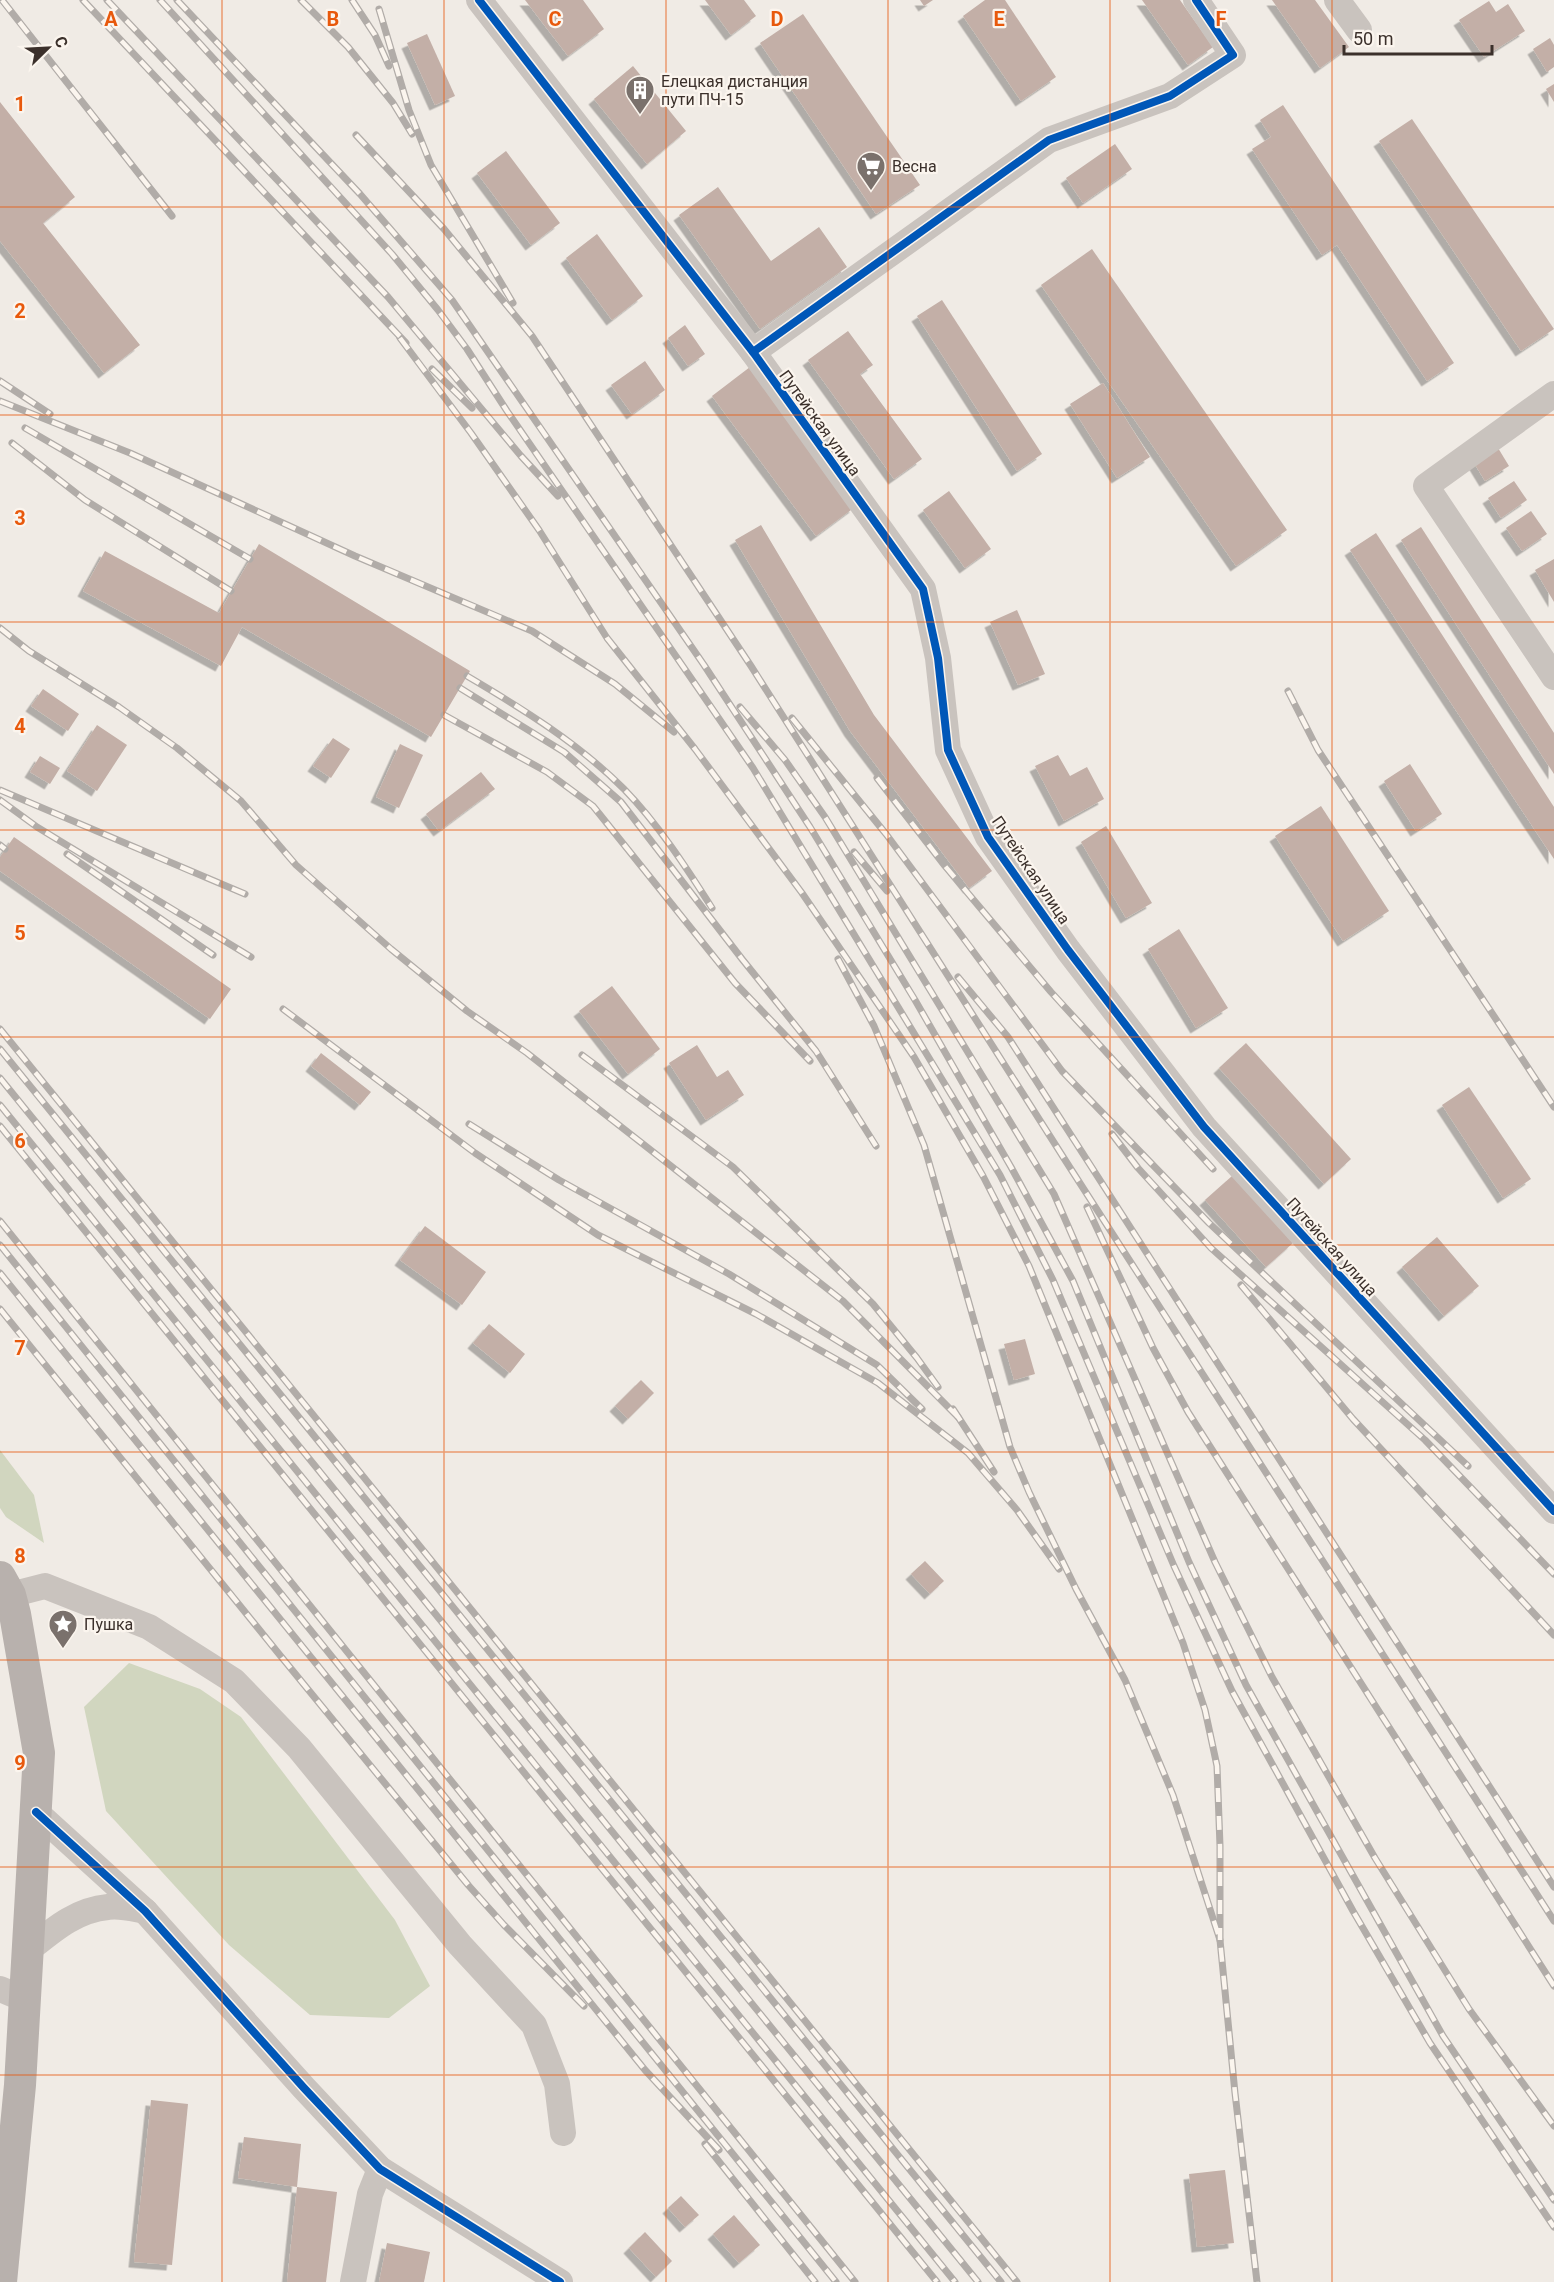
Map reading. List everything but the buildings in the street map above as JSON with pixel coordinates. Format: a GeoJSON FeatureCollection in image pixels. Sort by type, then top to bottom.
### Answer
{"type":"FeatureCollection","features":[{"type":"Feature","properties":{"kind":"main road"},"geometry":{"type":"LineString","coordinates":[[1,2282],[12,1994],[27,1951],[39,1753],[6,1601]]}},
{"type":"Feature","properties":{"kind":"street","name":"Путейская улица"},"geometry":{"type":"LineString","coordinates":[[479,0],[753,352],[923,589],[938,658],[948,750],[988,837],[1068,950],[1204,1127],[1554,1511]]}},
{"type":"Feature","properties":{"kind":"street"},"geometry":{"type":"LineString","coordinates":[[753,352],[1049,140],[1170,96],[1233,55],[1196,0]]}},
{"type":"Feature","properties":{"kind":"street"},"geometry":{"type":"LineString","coordinates":[[1337,0],[1359,30]]}},
{"type":"Feature","properties":{"kind":"street"},"geometry":{"type":"LineString","coordinates":[[1554,394],[1426,486],[1554,677]]}},
{"type":"Feature","properties":{"kind":"street"},"geometry":{"type":"LineString","coordinates":[[6,1601],[45,1586],[149,1627],[234,1681],[299,1748],[460,1945],[534,2025],[557,2084],[563,2133]]}},
{"type":"Feature","properties":{"kind":"street"},"geometry":{"type":"LineString","coordinates":[[36,1812],[145,1911],[380,2169],[560,2282]]}},
{"type":"Feature","properties":{"kind":"street"},"geometry":{"type":"LineString","coordinates":[[27,1951],[60,1924],[86,1911],[110,1906],[145,1911]]}},
{"type":"Feature","properties":{"kind":"street"},"geometry":{"type":"LineString","coordinates":[[353,2282],[370,2194],[380,2169]]}},
{"type":"Feature","properties":{"kind":"green space"},"geometry":{"type":"Polygon","coordinates":[[[0,1450],[34,1495],[44,1543],[6,1517],[0,1508],[0,1450]]]}},
{"type":"Feature","properties":{"kind":"green space"},"geometry":{"type":"Polygon","coordinates":[[[129,1663],[200,1689],[241,1717],[395,1920],[430,1986],[389,2018],[310,2015],[229,1945],[106,1811],[84,1707],[129,1663]]]}},
{"type":"Feature","properties":{"kind":"railway"},"geometry":{"type":"LineString","coordinates":[[2,0],[172,216]]}},
{"type":"Feature","properties":{"kind":"railway"},"geometry":{"type":"LineString","coordinates":[[83,0],[406,343]]}},
{"type":"Feature","properties":{"kind":"railway"},"geometry":{"type":"LineString","coordinates":[[107,0],[388,297],[521,456],[558,496]]}},
{"type":"Feature","properties":{"kind":"railway"},"geometry":{"type":"LineString","coordinates":[[160,0],[392,254],[438,310],[753,768],[1000,1175],[1053,1280],[1174,1566],[1232,1691],[1353,1911],[1430,2043],[1554,2227]]}},
{"type":"Feature","properties":{"kind":"railway"},"geometry":{"type":"LineString","coordinates":[[177,0],[360,194],[452,300],[704,665],[810,827],[915,1000],[1011,1167],[1073,1281],[1189,1562],[1246,1685],[1443,2036],[1554,2200]]}},
{"type":"Feature","properties":{"kind":"railway"},"geometry":{"type":"LineString","coordinates":[[301,0],[348,47],[393,103],[412,134]]}},
{"type":"Feature","properties":{"kind":"railway"},"geometry":{"type":"LineString","coordinates":[[352,0],[375,35],[389,66]]}},
{"type":"Feature","properties":{"kind":"railway"},"geometry":{"type":"LineString","coordinates":[[379,9],[409,110],[431,165],[513,303]]}},
{"type":"Feature","properties":{"kind":"railway"},"geometry":{"type":"LineString","coordinates":[[356,135],[444,229],[532,336],[751,666],[1554,1921]]}},
{"type":"Feature","properties":{"kind":"railway"},"geometry":{"type":"LineString","coordinates":[[400,338],[471,433],[539,530],[607,638],[695,749],[802,893],[914,1057],[983,1176],[1029,1266],[1183,1643],[1205,1710],[1217,1766],[1220,1940]]}},
{"type":"Feature","properties":{"kind":"railway"},"geometry":{"type":"LineString","coordinates":[[432,369],[472,408]]}},
{"type":"Feature","properties":{"kind":"railway"},"geometry":{"type":"LineString","coordinates":[[0,381],[50,414]]}},
{"type":"Feature","properties":{"kind":"railway"},"geometry":{"type":"LineString","coordinates":[[0,401],[130,453],[355,556],[532,631],[615,684],[674,732]]}},
{"type":"Feature","properties":{"kind":"railway"},"geometry":{"type":"LineString","coordinates":[[25,428],[250,559]]}},
{"type":"Feature","properties":{"kind":"railway"},"geometry":{"type":"LineString","coordinates":[[12,443],[85,500],[231,591]]}},
{"type":"Feature","properties":{"kind":"railway"},"geometry":{"type":"LineString","coordinates":[[0,628],[29,651],[119,707],[177,748],[241,801],[296,865],[391,949],[467,1011],[527,1053],[843,1301],[958,1417]]}},
{"type":"Feature","properties":{"kind":"railway"},"geometry":{"type":"LineString","coordinates":[[467,676],[569,742],[624,789],[660,831],[712,908]]}},
{"type":"Feature","properties":{"kind":"railway"},"geometry":{"type":"LineString","coordinates":[[460,688],[564,752],[621,802],[816,1051],[876,1146]]}},
{"type":"Feature","properties":{"kind":"railway"},"geometry":{"type":"LineString","coordinates":[[1288,691],[1318,750],[1554,1107]]}},
{"type":"Feature","properties":{"kind":"railway"},"geometry":{"type":"LineString","coordinates":[[740,707],[785,760],[825,817],[1054,1194],[1215,1562],[1272,1677],[1375,1858],[1469,2009],[1554,2126]]}},
{"type":"Feature","properties":{"kind":"railway"},"geometry":{"type":"LineString","coordinates":[[444,715],[547,772],[593,806],[735,983],[810,1061]]}},
{"type":"Feature","properties":{"kind":"railway"},"geometry":{"type":"LineString","coordinates":[[792,718],[886,834],[1062,1071],[1209,1223],[1468,1466]]}},
{"type":"Feature","properties":{"kind":"railway"},"geometry":{"type":"LineString","coordinates":[[877,778],[945,866],[1051,992],[1213,1169]]}},
{"type":"Feature","properties":{"kind":"railway"},"geometry":{"type":"LineString","coordinates":[[0,790],[245,894]]}},
{"type":"Feature","properties":{"kind":"railway"},"geometry":{"type":"LineString","coordinates":[[0,800],[37,827],[251,957]]}},
{"type":"Feature","properties":{"kind":"railway"},"geometry":{"type":"LineString","coordinates":[[0,845],[5,849]]}},
{"type":"Feature","properties":{"kind":"railway"},"geometry":{"type":"LineString","coordinates":[[854,852],[887,891]]}},
{"type":"Feature","properties":{"kind":"railway"},"geometry":{"type":"LineString","coordinates":[[67,854],[213,955]]}},
{"type":"Feature","properties":{"kind":"railway"},"geometry":{"type":"LineString","coordinates":[[838,959],[874,1026],[924,1145],[1010,1447],[1076,1589],[1125,1680],[1173,1795],[1220,1940],[1257,2282]]}},
{"type":"Feature","properties":{"kind":"railway"},"geometry":{"type":"LineString","coordinates":[[958,977],[1008,1037],[1554,1887]]}},
{"type":"Feature","properties":{"kind":"railway"},"geometry":{"type":"LineString","coordinates":[[283,1009],[475,1153],[598,1235],[756,1314],[878,1383],[968,1453],[1017,1510],[1059,1569]]}},
{"type":"Feature","properties":{"kind":"railway"},"geometry":{"type":"LineString","coordinates":[[0,1029],[1017,2282]]}},
{"type":"Feature","properties":{"kind":"railway"},"geometry":{"type":"LineString","coordinates":[[0,1049],[1001,2282]]}},
{"type":"Feature","properties":{"kind":"railway"},"geometry":{"type":"LineString","coordinates":[[582,1055],[733,1167],[873,1304],[938,1387]]}},
{"type":"Feature","properties":{"kind":"railway"},"geometry":{"type":"LineString","coordinates":[[0,1078],[978,2282]]}},
{"type":"Feature","properties":{"kind":"railway"},"geometry":{"type":"LineString","coordinates":[[0,1105],[955,2282]]}},
{"type":"Feature","properties":{"kind":"railway"},"geometry":{"type":"LineString","coordinates":[[469,1124],[559,1180],[729,1274],[877,1365],[922,1409]]}},
{"type":"Feature","properties":{"kind":"railway"},"geometry":{"type":"LineString","coordinates":[[0,1126],[937,2282]]}},
{"type":"Feature","properties":{"kind":"railway"},"geometry":{"type":"LineString","coordinates":[[1112,1134],[1138,1168],[1211,1248],[1425,1440],[1554,1574]]}},
{"type":"Feature","properties":{"kind":"railway"},"geometry":{"type":"LineString","coordinates":[[1087,1207],[1153,1348],[1188,1412],[1554,1986]]}},
{"type":"Feature","properties":{"kind":"railway"},"geometry":{"type":"LineString","coordinates":[[0,1221],[855,2282]]}},
{"type":"Feature","properties":{"kind":"railway"},"geometry":{"type":"LineString","coordinates":[[0,1245],[836,2282]]}},
{"type":"Feature","properties":{"kind":"railway"},"geometry":{"type":"LineString","coordinates":[[0,1273],[645,2070],[719,2150]]}},
{"type":"Feature","properties":{"kind":"railway"},"geometry":{"type":"LineString","coordinates":[[1241,1285],[1353,1419],[1554,1635]]}},
{"type":"Feature","properties":{"kind":"railway"},"geometry":{"type":"LineString","coordinates":[[0,1309],[469,1886],[584,2006]]}},
{"type":"Feature","properties":{"kind":"railway"},"geometry":{"type":"LineString","coordinates":[[953,1409],[994,1472]]}},
{"type":"Feature","properties":{"kind":"railway"},"geometry":{"type":"LineString","coordinates":[[705,2144],[815,2282]]}},
{"type":"Feature","properties":{"kind":"cycle path"},"geometry":{"type":"LineString","coordinates":[[479,0],[753,352],[923,589],[938,658],[948,750],[988,837],[1068,950],[1204,1127],[1554,1511]]}},
{"type":"Feature","properties":{"kind":"cycle path"},"geometry":{"type":"LineString","coordinates":[[753,352],[1049,140],[1170,96],[1233,55],[1196,0]]}},
{"type":"Feature","properties":{"kind":"cycle path"},"geometry":{"type":"LineString","coordinates":[[36,1812],[145,1911],[380,2169],[560,2282]]}},
{"type":"Feature","properties":{"kind":"place","name":"Елецкая дистанция пути ПЧ-15"},"geometry":{"type":"Point","coordinates":[640,116]}},
{"type":"Feature","properties":{"kind":"place","name":"Весна"},"geometry":{"type":"Point","coordinates":[871,192]}},
{"type":"Feature","properties":{"kind":"place","name":"Пушка"},"geometry":{"type":"Point","coordinates":[63,1650]}}]}
